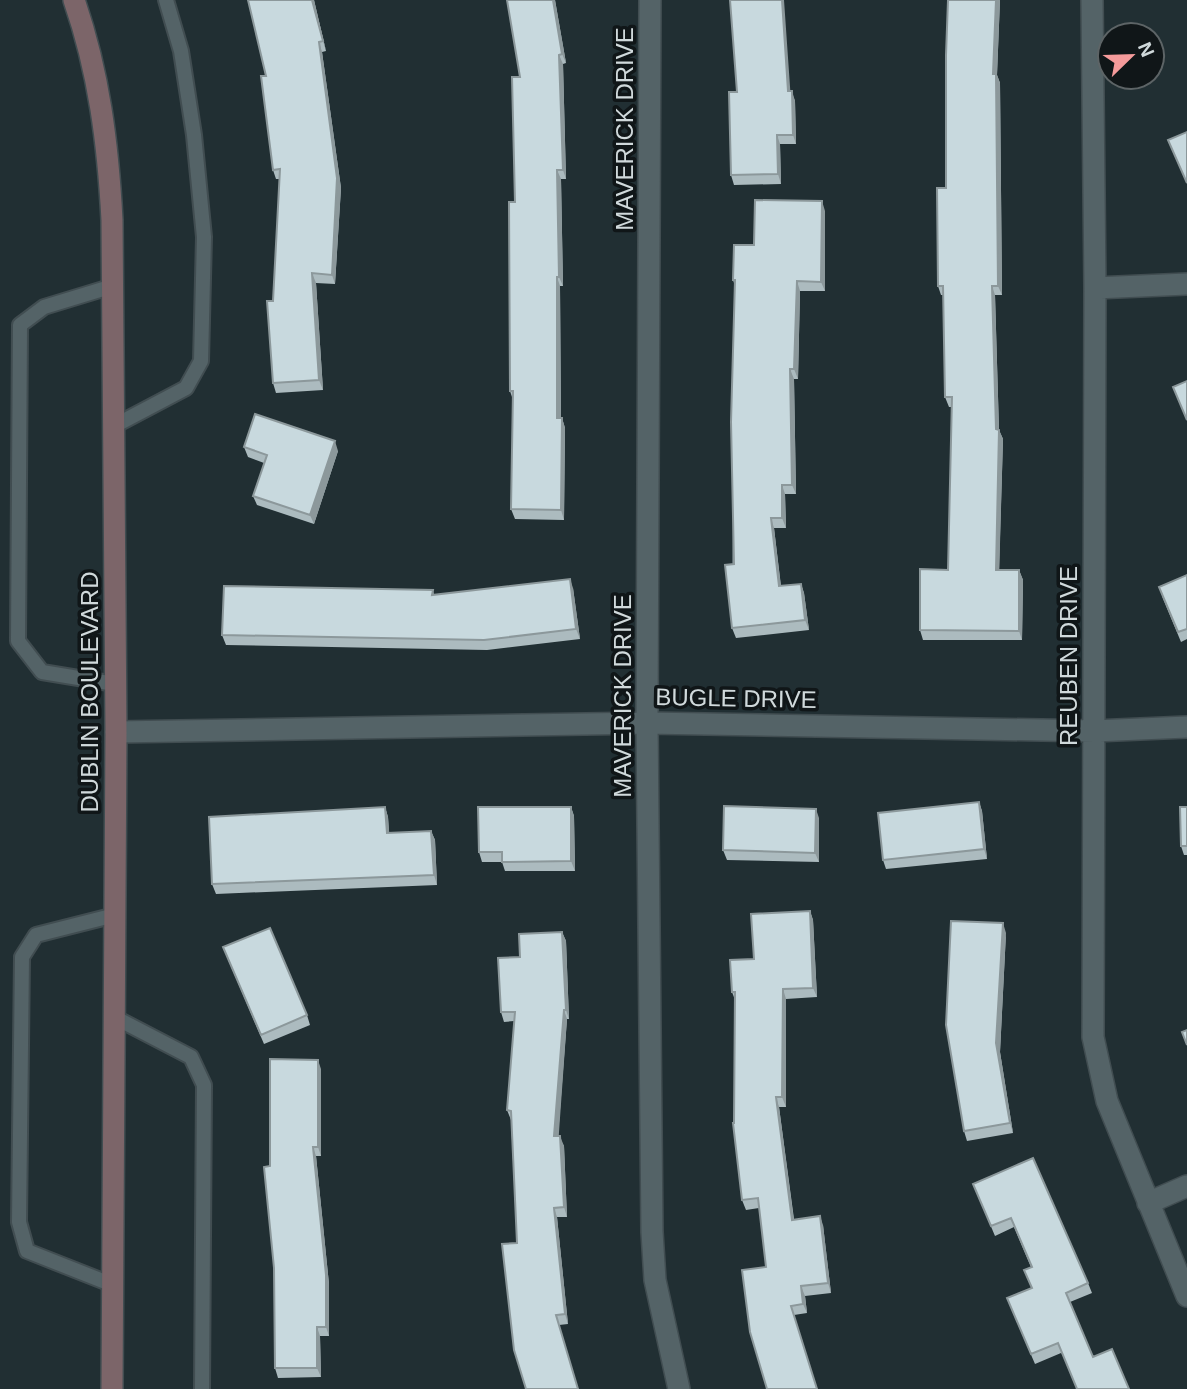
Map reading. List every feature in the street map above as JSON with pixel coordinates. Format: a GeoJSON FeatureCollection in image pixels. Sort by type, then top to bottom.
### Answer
{"type":"FeatureCollection","features":[{"type":"Feature","properties":{"kind":"main road","name":"DUBLIN BOULEVARD"},"geometry":{"type":"LineString","coordinates":[[75,0],[97,83],[108,150],[113,220],[116,732],[112,1389]]}},
{"type":"Feature","properties":{"kind":"street","name":"MAVERICK DRIVE"},"geometry":{"type":"LineString","coordinates":[[650,0],[647,723],[652,1232],[655,1280],[679,1389]]}},
{"type":"Feature","properties":{"kind":"street","name":"REUBEN DRIVE"},"geometry":{"type":"LineString","coordinates":[[1092,0],[1095,288],[1093,1037],[1107,1101],[1187,1296]]}},
{"type":"Feature","properties":{"kind":"street"},"geometry":{"type":"LineString","coordinates":[[1095,288],[1187,284]]}},
{"type":"Feature","properties":{"kind":"street","name":"BUGLE DRIVE"},"geometry":{"type":"LineString","coordinates":[[116,732],[647,723],[1094,732],[1187,727]]}},
{"type":"Feature","properties":{"kind":"street"},"geometry":{"type":"LineString","coordinates":[[1148,1203],[1187,1186]]}},
{"type":"Feature","properties":{"kind":"lane"},"geometry":{"type":"LineString","coordinates":[[114,426],[186,388],[201,361],[204,237],[194,135],[181,51],[166,0]]}},
{"type":"Feature","properties":{"kind":"lane"},"geometry":{"type":"LineString","coordinates":[[113,286],[44,307],[20,325],[18,641],[42,672],[116,684]]}},
{"type":"Feature","properties":{"kind":"lane"},"geometry":{"type":"LineString","coordinates":[[113,1285],[27,1251],[19,1222],[22,957],[36,935],[115,915]]}},
{"type":"Feature","properties":{"kind":"lane"},"geometry":{"type":"LineString","coordinates":[[114,1017],[191,1057],[204,1085],[202,1389]]}},
{"type":"Feature","properties":{"kind":"building"},"geometry":{"type":"Polygon","coordinates":[[[248,0],[312,0],[323,41],[319,42],[337,178],[332,275],[312,273],[319,380],[273,383],[267,301],[273,301],[280,169],[273,170],[261,76],[266,76],[248,0]]]}},
{"type":"Feature","properties":{"kind":"building"},"geometry":{"type":"Polygon","coordinates":[[[507,0],[553,0],[562,54],[559,55],[563,170],[557,170],[557,418],[562,418],[561,510],[511,509],[513,391],[510,391],[509,202],[515,202],[512,77],[520,77],[507,0]]]}},
{"type":"Feature","properties":{"kind":"building"},"geometry":{"type":"Polygon","coordinates":[[[730,0],[782,0],[788,91],[792,91],[793,135],[777,135],[778,174],[731,175],[729,92],[737,92],[730,0]]]}},
{"type":"Feature","properties":{"kind":"building"},"geometry":{"type":"Polygon","coordinates":[[[948,0],[996,0],[993,74],[996,74],[998,286],[992,286],[996,429],[999,430],[996,570],[1019,570],[1019,631],[920,630],[920,569],[948,570],[952,397],[945,397],[943,286],[938,286],[937,188],[946,188],[948,0]]]}},
{"type":"Feature","properties":{"kind":"building"},"geometry":{"type":"Polygon","coordinates":[[[1187,132],[1187,183],[1168,140],[1187,132]]]}},
{"type":"Feature","properties":{"kind":"building"},"geometry":{"type":"Polygon","coordinates":[[[755,200],[822,201],[821,282],[797,281],[794,369],[790,369],[792,485],[782,485],[782,518],[771,518],[779,586],[801,584],[805,620],[732,628],[725,565],[734,564],[731,422],[734,245],[754,245],[755,200]]]}},
{"type":"Feature","properties":{"kind":"building"},"geometry":{"type":"Polygon","coordinates":[[[1187,381],[1187,420],[1173,387],[1187,381]]]}},
{"type":"Feature","properties":{"kind":"building"},"geometry":{"type":"Polygon","coordinates":[[[255,414],[335,441],[310,515],[253,496],[267,455],[244,447],[255,414]]]}},
{"type":"Feature","properties":{"kind":"building"},"geometry":{"type":"Polygon","coordinates":[[[1187,575],[1187,629],[1178,632],[1159,587],[1187,575]]]}},
{"type":"Feature","properties":{"kind":"building"},"geometry":{"type":"Polygon","coordinates":[[[570,579],[576,629],[484,640],[222,635],[224,586],[433,590],[432,595],[570,579]]]}},
{"type":"Feature","properties":{"kind":"building"},"geometry":{"type":"Polygon","coordinates":[[[979,802],[984,849],[883,860],[878,813],[979,802]]]}},
{"type":"Feature","properties":{"kind":"building"},"geometry":{"type":"Polygon","coordinates":[[[724,806],[816,809],[815,853],[723,850],[724,806]]]}},
{"type":"Feature","properties":{"kind":"building"},"geometry":{"type":"Polygon","coordinates":[[[385,807],[387,833],[431,831],[434,875],[212,884],[209,817],[385,807]]]}},
{"type":"Feature","properties":{"kind":"building"},"geometry":{"type":"Polygon","coordinates":[[[478,807],[571,807],[571,861],[502,862],[502,852],[479,852],[478,807]]]}},
{"type":"Feature","properties":{"kind":"building"},"geometry":{"type":"Polygon","coordinates":[[[1180,807],[1187,807],[1187,846],[1181,846],[1180,807]]]}},
{"type":"Feature","properties":{"kind":"building"},"geometry":{"type":"Polygon","coordinates":[[[810,911],[813,988],[783,989],[782,1097],[776,1097],[792,1220],[820,1216],[828,1283],[801,1286],[803,1304],[791,1306],[817,1389],[767,1389],[750,1332],[742,1270],[766,1267],[758,1198],[742,1200],[733,1123],[735,992],[732,992],[730,960],[754,959],[751,914],[810,911]]]}},
{"type":"Feature","properties":{"kind":"building"},"geometry":{"type":"Polygon","coordinates":[[[951,921],[1003,923],[996,1043],[1010,1123],[964,1131],[946,1025],[951,921]]]}},
{"type":"Feature","properties":{"kind":"building"},"geometry":{"type":"Polygon","coordinates":[[[270,928],[307,1015],[261,1035],[223,947],[270,928]]]}},
{"type":"Feature","properties":{"kind":"building"},"geometry":{"type":"Polygon","coordinates":[[[562,932],[566,1010],[554,1136],[560,1136],[564,1207],[554,1208],[565,1314],[556,1315],[578,1389],[526,1389],[514,1350],[502,1244],[517,1243],[511,1111],[507,1110],[515,1012],[501,1012],[498,958],[520,957],[519,934],[562,932]]]}},
{"type":"Feature","properties":{"kind":"building"},"geometry":{"type":"Polygon","coordinates":[[[1187,1030],[1187,1045],[1182,1032],[1187,1030]]]}},
{"type":"Feature","properties":{"kind":"building"},"geometry":{"type":"Polygon","coordinates":[[[270,1059],[318,1060],[318,1147],[313,1147],[326,1275],[326,1327],[317,1327],[317,1368],[275,1368],[274,1268],[264,1167],[270,1166],[270,1059]]]}},
{"type":"Feature","properties":{"kind":"building"},"geometry":{"type":"Polygon","coordinates":[[[1033,1158],[1088,1283],[1066,1293],[1093,1357],[1112,1349],[1129,1389],[1077,1389],[1058,1343],[1031,1354],[1007,1298],[1032,1288],[1024,1270],[1032,1267],[1011,1218],[991,1226],[973,1184],[1033,1158]]]}}]}
